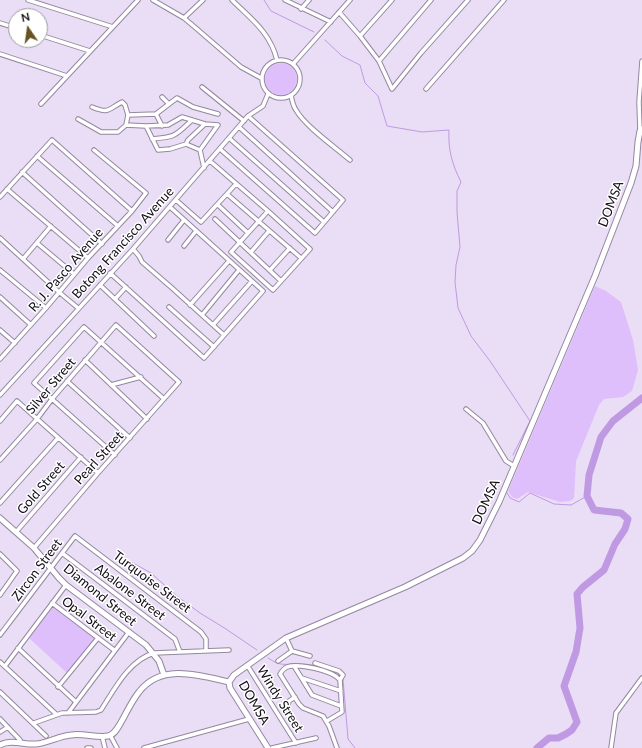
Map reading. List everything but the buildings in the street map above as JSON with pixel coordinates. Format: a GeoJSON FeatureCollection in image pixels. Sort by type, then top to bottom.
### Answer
{"type":"FeatureCollection","features":[{"type":"Feature","properties":{"kind":"main road","name":"DOMSA"},"geometry":{"type":"LineString","coordinates":[[268,748],[230,688],[229,682],[234,675],[286,638],[405,587],[468,554],[487,529],[585,301],[629,188],[636,166],[641,130]]}},
{"type":"Feature","properties":{"kind":"main road","name":"Diamond Street"},"geometry":{"type":"LineString","coordinates":[[0,518],[34,548],[66,585],[146,645],[159,661],[164,675]]}},
{"type":"Feature","properties":{"kind":"main road"},"geometry":{"type":"LineString","coordinates":[[0,746],[11,742],[39,744],[71,735],[110,736],[116,731],[138,693],[144,686],[155,678],[164,675],[197,675],[229,682]]}},
{"type":"Feature","properties":{"kind":"street"},"geometry":{"type":"LineString","coordinates":[[29,0],[113,28]]}},
{"type":"Feature","properties":{"kind":"street"},"geometry":{"type":"LineString","coordinates":[[41,104],[138,0]]}},
{"type":"Feature","properties":{"kind":"street"},"geometry":{"type":"LineString","coordinates":[[154,0],[184,18],[241,67],[261,78]]}},
{"type":"Feature","properties":{"kind":"street"},"geometry":{"type":"LineString","coordinates":[[184,18],[203,0]]}},
{"type":"Feature","properties":{"kind":"street"},"geometry":{"type":"LineString","coordinates":[[232,0],[268,37],[274,48],[277,60]]}},
{"type":"Feature","properties":{"kind":"street"},"geometry":{"type":"LineString","coordinates":[[285,0],[301,9],[331,22]]}},
{"type":"Feature","properties":{"kind":"street"},"geometry":{"type":"LineString","coordinates":[[301,9],[309,0]]}},
{"type":"Feature","properties":{"kind":"street"},"geometry":{"type":"LineString","coordinates":[[293,64],[350,0]]}},
{"type":"Feature","properties":{"kind":"street"},"geometry":{"type":"LineString","coordinates":[[360,36],[392,0]]}},
{"type":"Feature","properties":{"kind":"street"},"geometry":{"type":"LineString","coordinates":[[378,61],[431,0]]}},
{"type":"Feature","properties":{"kind":"street"},"geometry":{"type":"LineString","coordinates":[[339,12],[360,36],[378,61],[392,88],[468,0]]}},
{"type":"Feature","properties":{"kind":"street"},"geometry":{"type":"LineString","coordinates":[[426,89],[504,0]]}},
{"type":"Feature","properties":{"kind":"street"},"geometry":{"type":"LineString","coordinates":[[48,38],[90,51]]}},
{"type":"Feature","properties":{"kind":"street"},"geometry":{"type":"LineString","coordinates":[[0,54],[67,76]]}},
{"type":"Feature","properties":{"kind":"street"},"geometry":{"type":"LineString","coordinates":[[277,60],[285,60],[293,64],[298,70],[300,80],[298,89],[291,95],[282,98],[274,97],[268,94],[264,88],[261,78],[264,70],[269,64],[277,60]]}},
{"type":"Feature","properties":{"kind":"street"},"geometry":{"type":"LineString","coordinates":[[641,130],[639,102],[642,61]]}},
{"type":"Feature","properties":{"kind":"street"},"geometry":{"type":"LineString","coordinates":[[202,87],[244,121]]}},
{"type":"Feature","properties":{"kind":"street","name":"Botong Francisco Avenue"},"geometry":{"type":"LineString","coordinates":[[0,395],[133,249],[238,127],[248,116],[262,106],[268,94]]}},
{"type":"Feature","properties":{"kind":"street"},"geometry":{"type":"LineString","coordinates":[[291,95],[296,112],[307,124],[350,160]]}},
{"type":"Feature","properties":{"kind":"street"},"geometry":{"type":"LineString","coordinates":[[162,97],[169,104]]}},
{"type":"Feature","properties":{"kind":"street"},"geometry":{"type":"LineString","coordinates":[[128,115],[156,114],[177,98],[193,107],[218,114]]}},
{"type":"Feature","properties":{"kind":"street"},"geometry":{"type":"LineString","coordinates":[[78,119],[101,132],[118,132],[126,125],[128,115],[125,105],[122,102],[103,111],[92,107]]}},
{"type":"Feature","properties":{"kind":"street"},"geometry":{"type":"LineString","coordinates":[[156,114],[162,126]]}},
{"type":"Feature","properties":{"kind":"street"},"geometry":{"type":"LineString","coordinates":[[220,149],[315,233],[333,212],[343,200],[248,116]]}},
{"type":"Feature","properties":{"kind":"street"},"geometry":{"type":"LineString","coordinates":[[126,125],[162,126],[168,125],[182,117],[205,124],[218,125],[200,150],[204,168]]}},
{"type":"Feature","properties":{"kind":"street"},"geometry":{"type":"LineString","coordinates":[[152,139],[169,138],[176,135],[192,120]]}},
{"type":"Feature","properties":{"kind":"street"},"geometry":{"type":"LineString","coordinates":[[146,126],[158,150],[170,150],[186,144],[188,140],[205,124]]}},
{"type":"Feature","properties":{"kind":"street"},"geometry":{"type":"LineString","coordinates":[[238,127],[333,212]]}},
{"type":"Feature","properties":{"kind":"street"},"geometry":{"type":"LineString","coordinates":[[229,138],[324,222]]}},
{"type":"Feature","properties":{"kind":"street"},"geometry":{"type":"LineString","coordinates":[[0,197],[52,140],[132,211]]}},
{"type":"Feature","properties":{"kind":"street"},"geometry":{"type":"LineString","coordinates":[[186,144],[200,150]]}},
{"type":"Feature","properties":{"kind":"street","name":"R. J. Pasco Avenue"},"geometry":{"type":"LineString","coordinates":[[0,358],[60,293],[74,274],[132,211],[146,193],[94,150]]}},
{"type":"Feature","properties":{"kind":"street"},"geometry":{"type":"LineString","coordinates":[[37,156],[118,226]]}},
{"type":"Feature","properties":{"kind":"street"},"geometry":{"type":"LineString","coordinates":[[210,161],[268,211],[310,249],[273,290],[231,252],[268,211]]}},
{"type":"Feature","properties":{"kind":"street"},"geometry":{"type":"LineString","coordinates":[[22,172],[102,244]]}},
{"type":"Feature","properties":{"kind":"street"},"geometry":{"type":"LineString","coordinates":[[176,200],[202,222],[236,184]]}},
{"type":"Feature","properties":{"kind":"street"},"geometry":{"type":"LineString","coordinates":[[7,189],[88,258]]}},
{"type":"Feature","properties":{"kind":"street"},"geometry":{"type":"LineString","coordinates":[[227,194],[257,222],[301,258]]}},
{"type":"Feature","properties":{"kind":"street"},"geometry":{"type":"LineString","coordinates":[[218,205],[248,233]]}},
{"type":"Feature","properties":{"kind":"street"},"geometry":{"type":"LineString","coordinates":[[110,273],[204,358],[214,347],[263,291],[170,207]]}},
{"type":"Feature","properties":{"kind":"street"},"geometry":{"type":"LineString","coordinates":[[215,219],[281,281]]}},
{"type":"Feature","properties":{"kind":"street"},"geometry":{"type":"LineString","coordinates":[[168,240],[184,220]]}},
{"type":"Feature","properties":{"kind":"street"},"geometry":{"type":"LineString","coordinates":[[23,259],[51,226]]}},
{"type":"Feature","properties":{"kind":"street"},"geometry":{"type":"LineString","coordinates":[[184,246],[196,230]]}},
{"type":"Feature","properties":{"kind":"street"},"geometry":{"type":"LineString","coordinates":[[251,252],[269,231]]}},
{"type":"Feature","properties":{"kind":"street"},"geometry":{"type":"LineString","coordinates":[[0,238],[78,308]]}},
{"type":"Feature","properties":{"kind":"street"},"geometry":{"type":"LineString","coordinates":[[37,243],[74,274]]}},
{"type":"Feature","properties":{"kind":"street"},"geometry":{"type":"LineString","coordinates":[[270,270],[290,248]]}},
{"type":"Feature","properties":{"kind":"street"},"geometry":{"type":"LineString","coordinates":[[133,249],[142,262],[224,335]]}},
{"type":"Feature","properties":{"kind":"street"},"geometry":{"type":"LineString","coordinates":[[190,304],[229,261]]}},
{"type":"Feature","properties":{"kind":"street"},"geometry":{"type":"LineString","coordinates":[[0,270],[46,308]]}},
{"type":"Feature","properties":{"kind":"street"},"geometry":{"type":"LineString","coordinates":[[202,315],[239,270]]}},
{"type":"Feature","properties":{"kind":"street"},"geometry":{"type":"LineString","coordinates":[[212,325],[252,281]]}},
{"type":"Feature","properties":{"kind":"street"},"geometry":{"type":"LineString","coordinates":[[100,285],[154,336]]}},
{"type":"Feature","properties":{"kind":"street"},"geometry":{"type":"LineString","coordinates":[[115,299],[126,287]]}},
{"type":"Feature","properties":{"kind":"street"},"geometry":{"type":"LineString","coordinates":[[0,297],[31,325]]}},
{"type":"Feature","properties":{"kind":"street"},"geometry":{"type":"LineString","coordinates":[[169,307],[214,347]]}},
{"type":"Feature","properties":{"kind":"street","name":"Silver Street"},"geometry":{"type":"LineString","coordinates":[[0,460],[37,419],[67,381],[116,325],[179,382]]}},
{"type":"Feature","properties":{"kind":"street"},"geometry":{"type":"LineString","coordinates":[[115,455],[34,383],[84,327],[164,399]]}},
{"type":"Feature","properties":{"kind":"street"},"geometry":{"type":"LineString","coordinates":[[0,330],[14,342]]}},
{"type":"Feature","properties":{"kind":"street"},"geometry":{"type":"LineString","coordinates":[[85,360],[147,419]]}},
{"type":"Feature","properties":{"kind":"street"},"geometry":{"type":"LineString","coordinates":[[111,385],[141,378]]}},
{"type":"Feature","properties":{"kind":"street"},"geometry":{"type":"LineString","coordinates":[[67,381],[130,438]]}},
{"type":"Feature","properties":{"kind":"street","name":"Pearl Street"},"geometry":{"type":"LineString","coordinates":[[34,548],[179,382]]}},
{"type":"Feature","properties":{"kind":"street"},"geometry":{"type":"LineString","coordinates":[[0,421],[17,402],[98,473]]}},
{"type":"Feature","properties":{"kind":"street"},"geometry":{"type":"LineString","coordinates":[[466,409],[483,423],[506,461],[514,466]]}},
{"type":"Feature","properties":{"kind":"street"},"geometry":{"type":"LineString","coordinates":[[0,503],[58,438]]}},
{"type":"Feature","properties":{"kind":"street","name":"Gold Street"},"geometry":{"type":"LineString","coordinates":[[16,532],[81,457]]}},
{"type":"Feature","properties":{"kind":"street","name":"Zircon Street"},"geometry":{"type":"LineString","coordinates":[[0,635],[75,536]]}},
{"type":"Feature","properties":{"kind":"street","name":"Turquoise Street"},"geometry":{"type":"LineString","coordinates":[[75,536],[201,632],[206,639],[206,650]]}},
{"type":"Feature","properties":{"kind":"street","name":"Abalone Street"},"geometry":{"type":"LineString","coordinates":[[62,553],[175,639],[180,652]]}},
{"type":"Feature","properties":{"kind":"street"},"geometry":{"type":"LineString","coordinates":[[0,554],[17,571],[1,591]]}},
{"type":"Feature","properties":{"kind":"street"},"geometry":{"type":"LineString","coordinates":[[5,666],[66,585]]}},
{"type":"Feature","properties":{"kind":"street","name":"Opal Street"},"geometry":{"type":"LineString","coordinates":[[52,603],[114,650]]}},
{"type":"Feature","properties":{"kind":"street"},"geometry":{"type":"LineString","coordinates":[[68,712],[129,632]]}},
{"type":"Feature","properties":{"kind":"street"},"geometry":{"type":"LineString","coordinates":[[58,687],[98,638]]}},
{"type":"Feature","properties":{"kind":"street"},"geometry":{"type":"LineString","coordinates":[[286,638],[292,651],[310,656]]}},
{"type":"Feature","properties":{"kind":"street"},"geometry":{"type":"LineString","coordinates":[[18,648],[58,687],[76,702]]}},
{"type":"Feature","properties":{"kind":"street"},"geometry":{"type":"LineString","coordinates":[[34,723],[56,714],[68,712],[96,712],[101,710],[119,682],[145,656],[154,653],[229,650]]}},
{"type":"Feature","properties":{"kind":"street"},"geometry":{"type":"LineString","coordinates":[[278,661],[292,651]]}},
{"type":"Feature","properties":{"kind":"street"},"geometry":{"type":"LineString","coordinates":[[0,662],[56,714]]}},
{"type":"Feature","properties":{"kind":"street"},"geometry":{"type":"LineString","coordinates":[[315,663],[339,671],[343,675],[340,680],[342,712],[327,721]]}},
{"type":"Feature","properties":{"kind":"street","name":"Windy Street"},"geometry":{"type":"LineString","coordinates":[[247,665],[296,743]]}},
{"type":"Feature","properties":{"kind":"street"},"geometry":{"type":"LineString","coordinates":[[337,748],[327,721],[323,716],[303,708],[280,674],[284,668],[302,665],[328,672],[335,675],[340,680]]}},
{"type":"Feature","properties":{"kind":"street"},"geometry":{"type":"LineString","coordinates":[[294,666],[312,695],[342,706]]}},
{"type":"Feature","properties":{"kind":"street"},"geometry":{"type":"LineString","coordinates":[[302,678],[340,692]]}},
{"type":"Feature","properties":{"kind":"street"},"geometry":{"type":"LineString","coordinates":[[610,748],[616,713],[642,678]]}},
{"type":"Feature","properties":{"kind":"street"},"geometry":{"type":"LineString","coordinates":[[0,692],[46,736]]}},
{"type":"Feature","properties":{"kind":"street"},"geometry":{"type":"LineString","coordinates":[[287,709],[289,700],[295,697]]}},
{"type":"Feature","properties":{"kind":"street"},"geometry":{"type":"LineString","coordinates":[[0,719],[20,740]]}},
{"type":"Feature","properties":{"kind":"street"},"geometry":{"type":"LineString","coordinates":[[144,748],[250,719]]}},
{"type":"Feature","properties":{"kind":"street"},"geometry":{"type":"LineString","coordinates":[[0,732],[8,727]]}},
{"type":"Feature","properties":{"kind":"street"},"geometry":{"type":"LineString","coordinates":[[102,736],[106,748]]}},
{"type":"Feature","properties":{"kind":"street"},"geometry":{"type":"LineString","coordinates":[[110,736],[117,748]]}},
{"type":"Feature","properties":{"kind":"street"},"geometry":{"type":"LineString","coordinates":[[272,748],[316,738]]}},
{"type":"Feature","properties":{"kind":"shaded area"},"geometry":{"type":"Polygon","coordinates":[[[281,63],[290,66],[294,70],[297,79],[294,88],[290,92],[281,95],[272,92],[268,88],[265,79],[268,70],[272,66],[281,63]]]}},
{"type":"Feature","properties":{"kind":"shaded area"},"geometry":{"type":"Polygon","coordinates":[[[595,286],[606,291],[621,302],[633,340],[638,370],[632,391],[623,397],[604,399],[599,405],[576,461],[574,498],[570,501],[560,502],[528,492],[517,499],[512,497],[508,491],[595,286]]]}},
{"type":"Feature","properties":{"kind":"shaded area"},"geometry":{"type":"Polygon","coordinates":[[[54,606],[96,638],[67,673],[29,638],[54,606]]]}},
{"type":"Feature","properties":{"kind":"waterway"},"geometry":{"type":"LineString","coordinates":[[264,0],[271,11],[314,32]]}},
{"type":"Feature","properties":{"kind":"waterway"},"geometry":{"type":"LineString","coordinates":[[325,40],[342,56],[360,65],[365,83],[378,96],[387,126],[422,132],[449,130],[451,157],[461,182],[457,191],[460,247],[456,265],[455,282],[458,308],[471,336],[490,361],[530,421],[513,455]]}},
{"type":"Feature","properties":{"kind":"waterway"},"geometry":{"type":"LineString","coordinates":[[537,748],[549,738],[558,738],[566,734],[572,730],[577,722],[564,686],[576,652],[580,628],[577,594],[583,587],[604,570],[615,544],[625,529],[628,519],[621,513],[594,510],[587,496],[589,475],[601,437],[613,421],[642,398]]}},
{"type":"Feature","properties":{"kind":"waterway"},"geometry":{"type":"LineString","coordinates":[[509,485],[519,461]]}},
{"type":"Feature","properties":{"kind":"waterway"},"geometry":{"type":"LineString","coordinates":[[506,491],[510,498],[519,502],[530,493],[554,504],[571,505],[587,496]]}},
{"type":"Feature","properties":{"kind":"waterway"},"geometry":{"type":"LineString","coordinates":[[122,557],[151,573],[178,597],[200,613],[257,650]]}},
{"type":"Feature","properties":{"kind":"waterway"},"geometry":{"type":"LineString","coordinates":[[268,658],[281,664],[306,664],[322,667],[340,676]]}},
{"type":"Feature","properties":{"kind":"waterway"},"geometry":{"type":"LineString","coordinates":[[343,679],[348,739],[355,748]]}}]}
